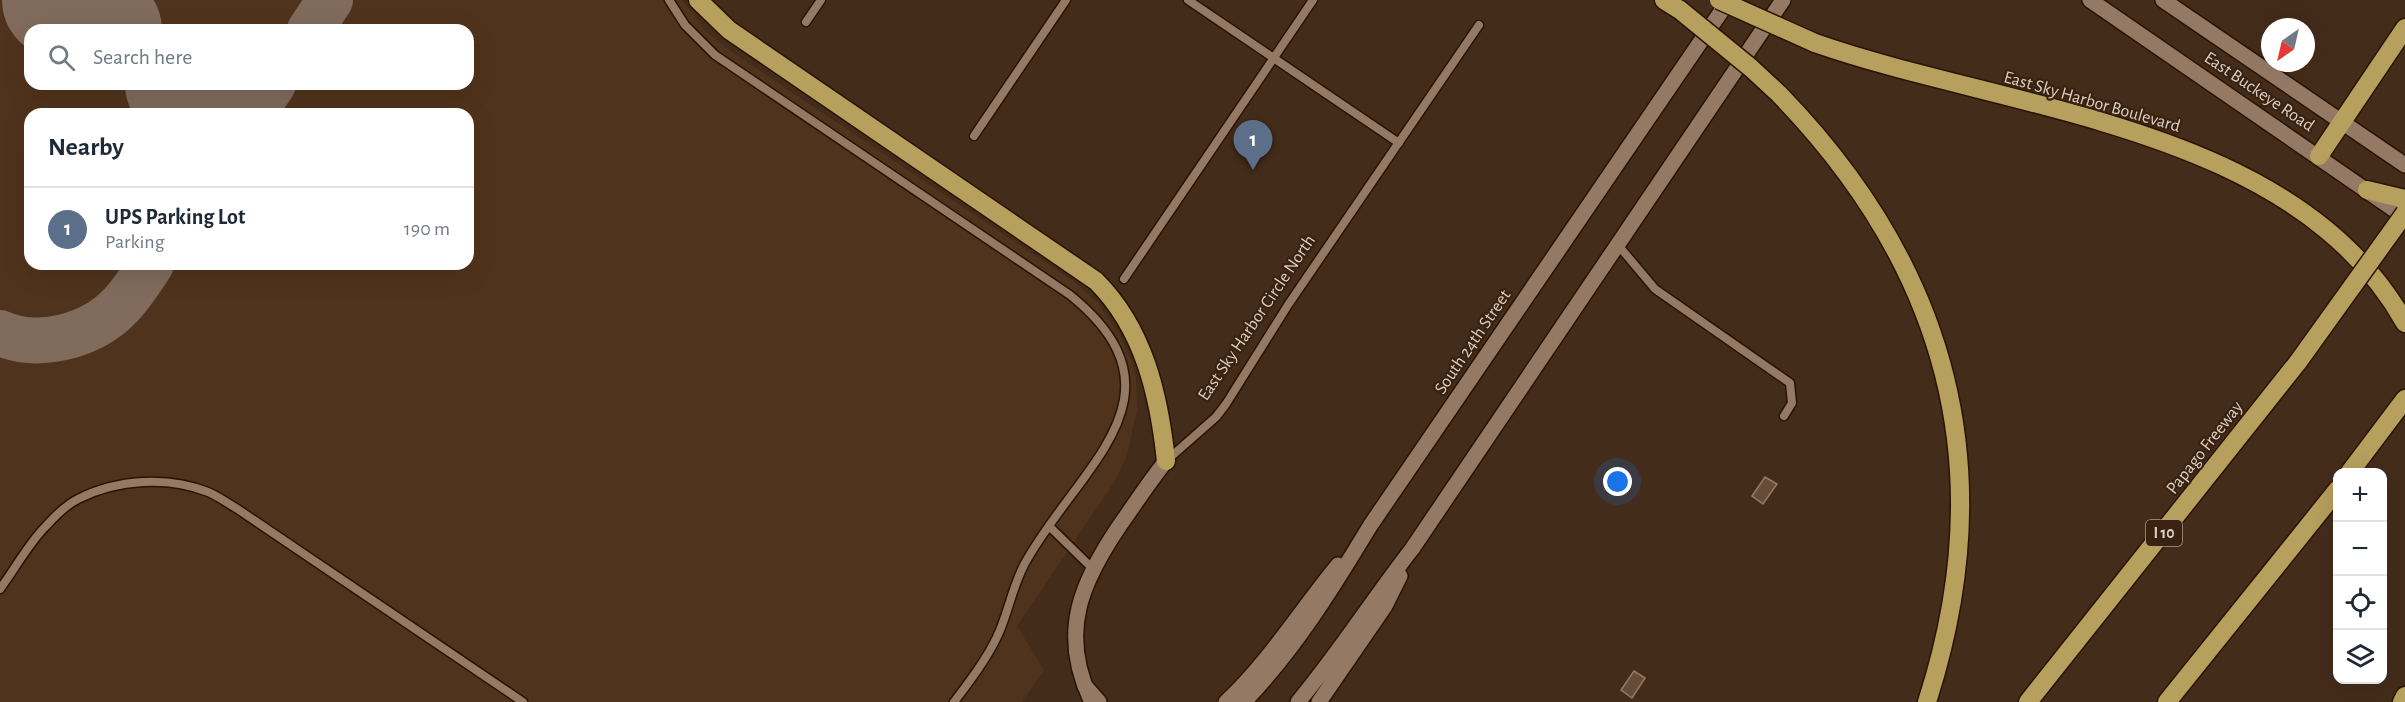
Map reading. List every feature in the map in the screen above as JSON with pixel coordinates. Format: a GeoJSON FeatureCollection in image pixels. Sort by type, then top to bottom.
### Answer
{"type":"FeatureCollection","features":[{"type":"Feature","properties":{"kind":"highway"},"geometry":{"type":"LineString","coordinates":[[698,0],[729,30],[1096,281],[1127,319],[1142,353],[1158,400],[1166,461]]}},
{"type":"Feature","properties":{"kind":"highway","name":"East Sky Harbor Boulevard"},"geometry":{"type":"LineString","coordinates":[[1719,0],[1815,43],[1890,68],[2107,124],[2217,164],[2277,195],[2331,234],[2356,256],[2379,283],[2405,322]]}},
{"type":"Feature","properties":{"kind":"highway"},"geometry":{"type":"LineString","coordinates":[[1670,3],[1751,68],[1779,94],[1845,169],[1883,225],[1927,317],[1947,388],[1956,435],[1959,471],[1959,542],[1950,617],[1943,652],[1927,702]]}},
{"type":"Feature","properties":{"kind":"highway"},"geometry":{"type":"LineString","coordinates":[[2319,156],[2405,28]]}},
{"type":"Feature","properties":{"kind":"highway"},"geometry":{"type":"LineString","coordinates":[[2367,190],[2405,199]]}},
{"type":"Feature","properties":{"kind":"highway","name":"Papago Freeway"},"geometry":{"type":"LineString","coordinates":[[2028,702],[2298,362],[2405,215]]}},
{"type":"Feature","properties":{"kind":"highway"},"geometry":{"type":"LineString","coordinates":[[2353,468],[2405,399]]}},
{"type":"Feature","properties":{"kind":"highway"},"geometry":{"type":"LineString","coordinates":[[2167,702],[2333,494]]}},
{"type":"Feature","properties":{"kind":"highway"},"geometry":{"type":"LineString","coordinates":[[2402,702],[2405,696]]}},
{"type":"Feature","properties":{"kind":"main road","name":"South 24th Street"},"geometry":{"type":"LineString","coordinates":[[1244,702],[1280,663],[1304,631],[1370,526],[1729,0]]}},
{"type":"Feature","properties":{"kind":"main road"},"geometry":{"type":"LineString","coordinates":[[1298,702],[1334,657],[1412,549],[1783,0]]}},
{"type":"Feature","properties":{"kind":"main road","name":"East Buckeye Road"},"geometry":{"type":"LineString","coordinates":[[2090,0],[2405,215]]}},
{"type":"Feature","properties":{"kind":"main road","name":"East Buckeye Road"},"geometry":{"type":"LineString","coordinates":[[2163,0],[2405,165]]}},
{"type":"Feature","properties":{"kind":"main road","name":"East Sky Harbor Circle North"},"geometry":{"type":"LineString","coordinates":[[1092,702],[1085,686],[1078,656],[1076,622],[1082,591],[1092,568],[1166,461]]}},
{"type":"Feature","properties":{"kind":"main road"},"geometry":{"type":"LineString","coordinates":[[1226,702],[1272,651],[1311,597],[1370,526]]}},
{"type":"Feature","properties":{"kind":"main road"},"geometry":{"type":"LineString","coordinates":[[1319,702],[1385,606],[1412,549]]}},
{"type":"Feature","properties":{"kind":"main road"},"geometry":{"type":"LineString","coordinates":[[1085,686],[1099,702]]}},
{"type":"Feature","properties":{"kind":"lane"},"geometry":{"type":"LineString","coordinates":[[669,0],[686,25],[715,55],[1053,283],[1097,318],[1114,345],[1121,362],[1127,391],[1125,405],[1112,436],[1024,566],[997,639],[954,702]]}},
{"type":"Feature","properties":{"kind":"lane"},"geometry":{"type":"LineString","coordinates":[[806,22],[821,0]]}},
{"type":"Feature","properties":{"kind":"lane"},"geometry":{"type":"LineString","coordinates":[[975,136],[1066,0]]}},
{"type":"Feature","properties":{"kind":"lane"},"geometry":{"type":"LineString","coordinates":[[1188,0],[1398,143]]}},
{"type":"Feature","properties":{"kind":"lane"},"geometry":{"type":"LineString","coordinates":[[1124,279],[1313,0]]}},
{"type":"Feature","properties":{"kind":"lane","name":"East Sky Harbor Circle North"},"geometry":{"type":"LineString","coordinates":[[1166,461],[1216,417],[1226,404],[1288,305],[1479,24]]}},
{"type":"Feature","properties":{"kind":"lane"},"geometry":{"type":"LineString","coordinates":[[1618,245],[1655,289],[1790,383],[1792,403],[1784,416]]}},
{"type":"Feature","properties":{"kind":"lane"},"geometry":{"type":"LineString","coordinates":[[0,589],[44,528],[76,500],[99,490],[129,484],[154,481],[181,484],[209,493],[237,508],[523,702]]}},
{"type":"Feature","properties":{"kind":"lane"},"geometry":{"type":"LineString","coordinates":[[1049,526],[1092,568]]}},
{"type":"Feature","properties":{"kind":"shaded area"},"geometry":{"type":"Polygon","coordinates":[[[0,0],[682,0],[706,31],[732,52],[1073,281],[1098,303],[1120,336],[1132,362],[1136,379],[1137,410],[1127,455],[1115,481],[1017,626],[1044,670],[1022,702],[0,702],[0,0]]]}},
{"type":"Feature","properties":{"kind":"building"},"geometry":{"type":"Polygon","coordinates":[[[1765,477],[1777,484],[1763,504],[1752,496],[1765,477]]]}},
{"type":"Feature","properties":{"kind":"building"},"geometry":{"type":"Polygon","coordinates":[[[1634,671],[1645,678],[1632,698],[1621,690],[1634,671]]]}},
{"type":"Feature","properties":{"kind":"taxiway"},"geometry":{"type":"LineString","coordinates":[[32,0],[57,4],[79,13]]}},
{"type":"Feature","properties":{"kind":"taxiway"},"geometry":{"type":"LineString","coordinates":[[314,24],[330,0]]}},
{"type":"Feature","properties":{"kind":"taxiway"},"geometry":{"type":"LineString","coordinates":[[174,90],[185,108]]}},
{"type":"Feature","properties":{"kind":"taxiway"},"geometry":{"type":"LineString","coordinates":[[257,108],[269,90]]}},
{"type":"Feature","properties":{"kind":"taxiway"},"geometry":{"type":"LineString","coordinates":[[0,333],[15,338],[48,340],[80,332],[109,316],[121,305],[147,270]]}},
{"type":"Feature","properties":{"kind":"runway"},"geometry":{"type":"LineString","coordinates":[[60,0],[95,24]]}},
{"type":"Feature","properties":{"kind":"runway"},"geometry":{"type":"LineString","coordinates":[[192,90],[218,108]]}},
{"type":"Feature","properties":{"kind":"place","name":"UPS Parking Lot"},"geometry":{"type":"Point","coordinates":[1253,170]}}]}
